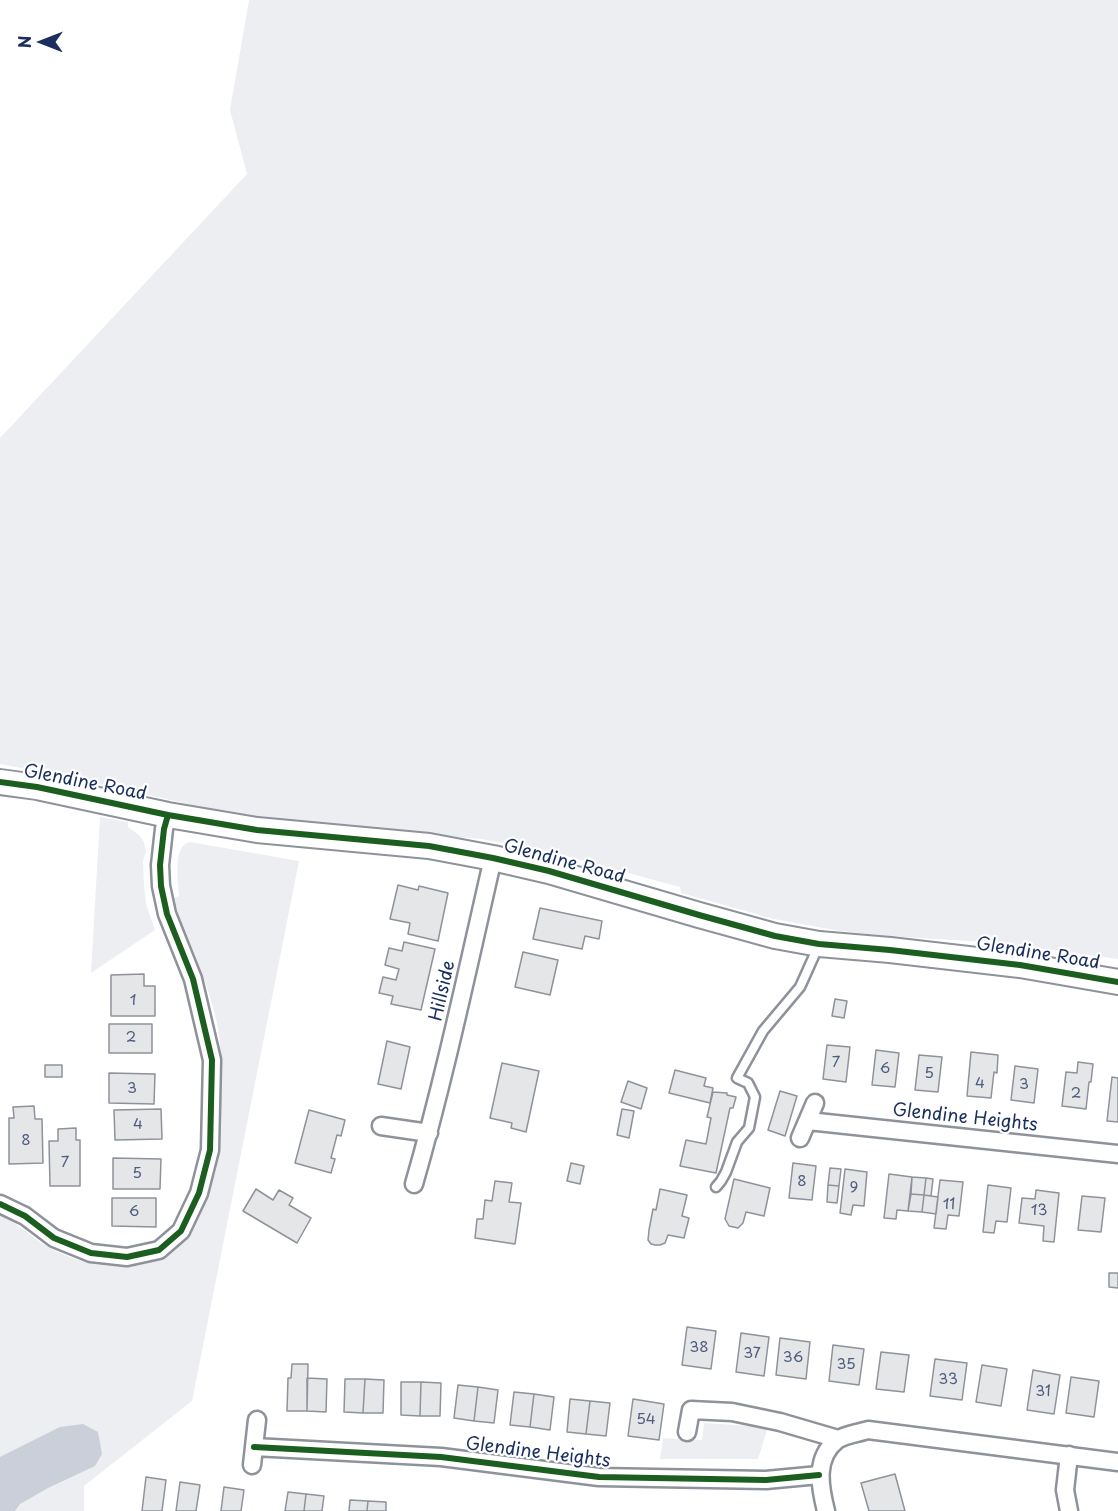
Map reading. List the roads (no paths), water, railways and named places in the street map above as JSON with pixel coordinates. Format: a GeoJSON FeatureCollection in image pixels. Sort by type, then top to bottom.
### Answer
{"type":"FeatureCollection","features":[{"type":"Feature","properties":{"kind":"street","name":"Glendine Road"},"geometry":{"type":"LineString","coordinates":[[0,782],[37,787],[168,815],[257,830],[429,846],[493,858],[549,871],[775,936],[819,944],[1020,965],[1118,982]]}},
{"type":"Feature","properties":{"kind":"street"},"geometry":{"type":"LineString","coordinates":[[0,1204],[25,1216],[54,1238],[91,1252],[126,1257],[159,1250],[181,1231],[200,1193],[210,1150],[212,1060],[193,979],[167,914],[161,886],[160,865],[168,815]]}},
{"type":"Feature","properties":{"kind":"street","name":"Hillside"},"geometry":{"type":"LineString","coordinates":[[414,1184],[429,1133],[493,858]]}},
{"type":"Feature","properties":{"kind":"street"},"geometry":{"type":"LineString","coordinates":[[800,1138],[815,1103]]}},
{"type":"Feature","properties":{"kind":"street","name":"Glendine Heights"},"geometry":{"type":"LineString","coordinates":[[808,1121],[1118,1154]]}},
{"type":"Feature","properties":{"kind":"street"},"geometry":{"type":"LineString","coordinates":[[381,1126],[429,1133]]}},
{"type":"Feature","properties":{"kind":"street"},"geometry":{"type":"LineString","coordinates":[[687,1432],[691,1410],[732,1412],[780,1422],[838,1439]]}},
{"type":"Feature","properties":{"kind":"street"},"geometry":{"type":"LineString","coordinates":[[252,1465],[257,1420]]}},
{"type":"Feature","properties":{"kind":"street"},"geometry":{"type":"LineString","coordinates":[[826,1511],[819,1475],[824,1454],[838,1439],[868,1430],[1118,1462]]}},
{"type":"Feature","properties":{"kind":"street","name":"Glendine Heights"},"geometry":{"type":"LineString","coordinates":[[254,1447],[441,1457],[598,1477],[766,1480],[819,1475]]}},
{"type":"Feature","properties":{"kind":"street"},"geometry":{"type":"LineString","coordinates":[[1069,1455],[1065,1490],[1069,1511]]}},
{"type":"Feature","properties":{"kind":"lane"},"geometry":{"type":"LineString","coordinates":[[716,1187],[726,1172],[737,1142],[749,1128],[755,1097],[748,1083],[737,1078],[763,1031],[800,987],[819,944]]}}]}
